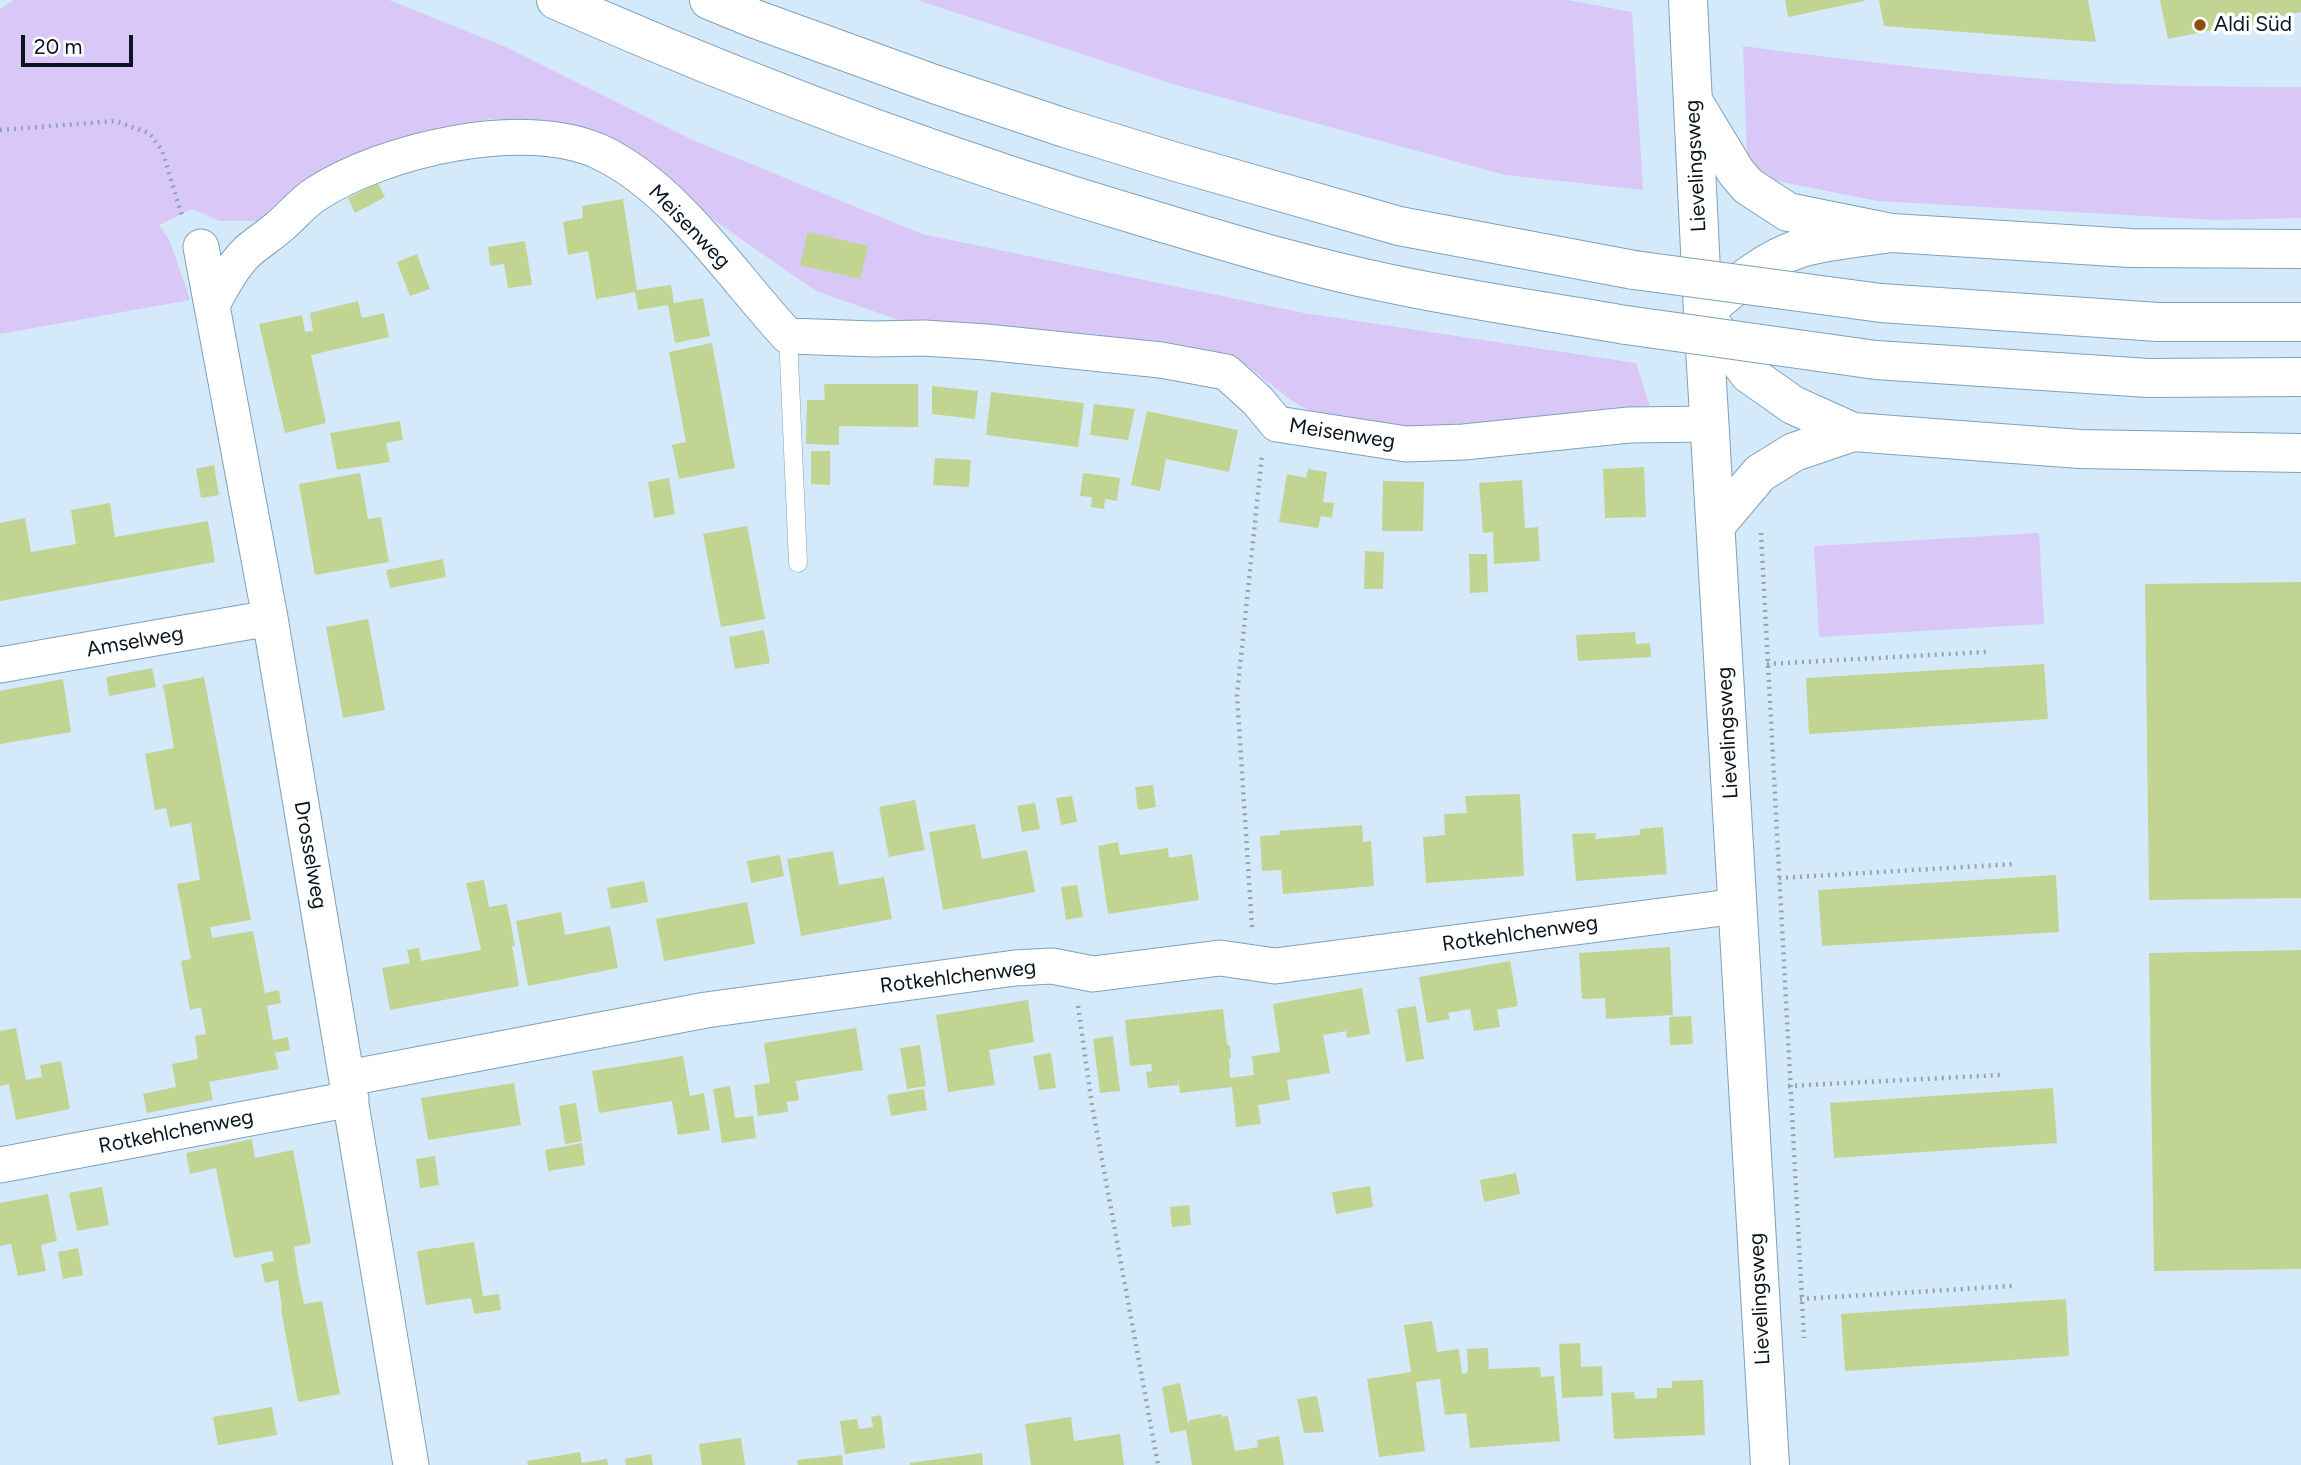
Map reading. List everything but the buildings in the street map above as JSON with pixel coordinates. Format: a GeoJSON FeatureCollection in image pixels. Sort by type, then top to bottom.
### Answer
{"type":"FeatureCollection","features":[{"type":"Feature","properties":{"kind":"main road"},"geometry":{"type":"LineString","coordinates":[[556,0],[786,97],[930,150],[1057,192],[1195,233],[1387,283],[1626,326],[1877,360],[2148,378],[2301,377]]}},
{"type":"Feature","properties":{"kind":"main road"},"geometry":{"type":"LineString","coordinates":[[709,0],[934,84],[1065,128],[1399,226],[1634,271],[1881,303],[2158,323],[2301,321]]}},
{"type":"Feature","properties":{"kind":"main road","name":"Lievelingsweg"},"geometry":{"type":"LineString","coordinates":[[1688,0],[1703,313],[1770,1465]]}},
{"type":"Feature","properties":{"kind":"main road"},"geometry":{"type":"LineString","coordinates":[[1693,101],[1736,172],[1748,186],[1788,212],[1892,233],[2130,248],[2301,249]]}},
{"type":"Feature","properties":{"kind":"main road"},"geometry":{"type":"LineString","coordinates":[[1892,233],[1792,252],[1747,276],[1703,313],[1749,374],[1793,405],[1853,432],[2080,449],[2301,453]]}},
{"type":"Feature","properties":{"kind":"main road"},"geometry":{"type":"LineString","coordinates":[[1716,525],[1760,473],[1794,452],[1853,432]]}},
{"type":"Feature","properties":{"kind":"street","name":"Meisenweg"},"geometry":{"type":"LineString","coordinates":[[212,304],[227,277],[246,253],[314,194],[366,168],[405,154],[462,142],[513,138],[557,139],[600,152],[664,196],[709,243],[788,336],[925,338],[1161,360],[1226,372],[1258,401],[1277,424],[1406,444],[1464,442],[1629,425],[1710,424]]}},
{"type":"Feature","properties":{"kind":"street","name":"Drosselweg"},"geometry":{"type":"LineString","coordinates":[[201,247],[270,618],[411,1465]]}},
{"type":"Feature","properties":{"kind":"street","name":"Amselweg"},"geometry":{"type":"LineString","coordinates":[[0,665],[270,618]]}},
{"type":"Feature","properties":{"kind":"street","name":"Rotkehlchenweg"},"geometry":{"type":"LineString","coordinates":[[0,1165],[706,1010],[1014,968],[1052,966],[1093,974],[1220,958],[1275,966],[1679,912],[1737,893]]}},
{"type":"Feature","properties":{"kind":"lane"},"geometry":{"type":"LineString","coordinates":[[788,336],[798,563]]}},
{"type":"Feature","properties":{"kind":"path"},"geometry":{"type":"LineString","coordinates":[[0,130],[115,121],[149,133],[162,150],[179,211],[201,247]]}},
{"type":"Feature","properties":{"kind":"path"},"geometry":{"type":"LineString","coordinates":[[1253,964],[1251,891],[1237,695],[1264,439],[1277,424]]}},
{"type":"Feature","properties":{"kind":"path"},"geometry":{"type":"LineString","coordinates":[[1761,530],[1804,1340]]}},
{"type":"Feature","properties":{"kind":"path"},"geometry":{"type":"LineString","coordinates":[[1724,666],[1986,652]]}},
{"type":"Feature","properties":{"kind":"path"},"geometry":{"type":"LineString","coordinates":[[1737,893],[1779,878],[2015,864]]}},
{"type":"Feature","properties":{"kind":"path"},"geometry":{"type":"LineString","coordinates":[[1073,971],[1093,1105],[1158,1465]]}},
{"type":"Feature","properties":{"kind":"path"},"geometry":{"type":"LineString","coordinates":[[1749,1089],[2000,1075]]}},
{"type":"Feature","properties":{"kind":"path"},"geometry":{"type":"LineString","coordinates":[[1760,1301],[2012,1286]]}},
{"type":"Feature","properties":{"kind":"shaded area"},"geometry":{"type":"Polygon","coordinates":[[[14,0],[389,0],[506,47],[695,141],[922,234],[1304,313],[1636,363],[1650,407],[1434,435],[1315,414],[1291,400],[1247,366],[1216,357],[921,328],[816,291],[725,228],[619,147],[559,124],[490,119],[397,138],[315,179],[259,221],[219,221],[192,209],[159,225],[170,241],[190,300],[0,334],[0,9],[14,0]]]}},
{"type":"Feature","properties":{"kind":"shaded area"},"geometry":{"type":"Polygon","coordinates":[[[917,0],[1568,0],[1632,12],[1643,190],[1505,175],[1173,84],[917,0]]]}},
{"type":"Feature","properties":{"kind":"shaded area"},"geometry":{"type":"Polygon","coordinates":[[[1743,46],[2056,80],[2178,86],[2301,87],[2301,218],[2214,220],[1877,201],[1767,179],[1747,157],[1743,46]]]}},
{"type":"Feature","properties":{"kind":"shaded area"},"geometry":{"type":"Polygon","coordinates":[[[2039,533],[2044,624],[1819,637],[1814,546],[2039,533]]]}},
{"type":"Feature","properties":{"kind":"place","name":"Aldi Süd"},"geometry":{"type":"Point","coordinates":[2200,25]}}]}
